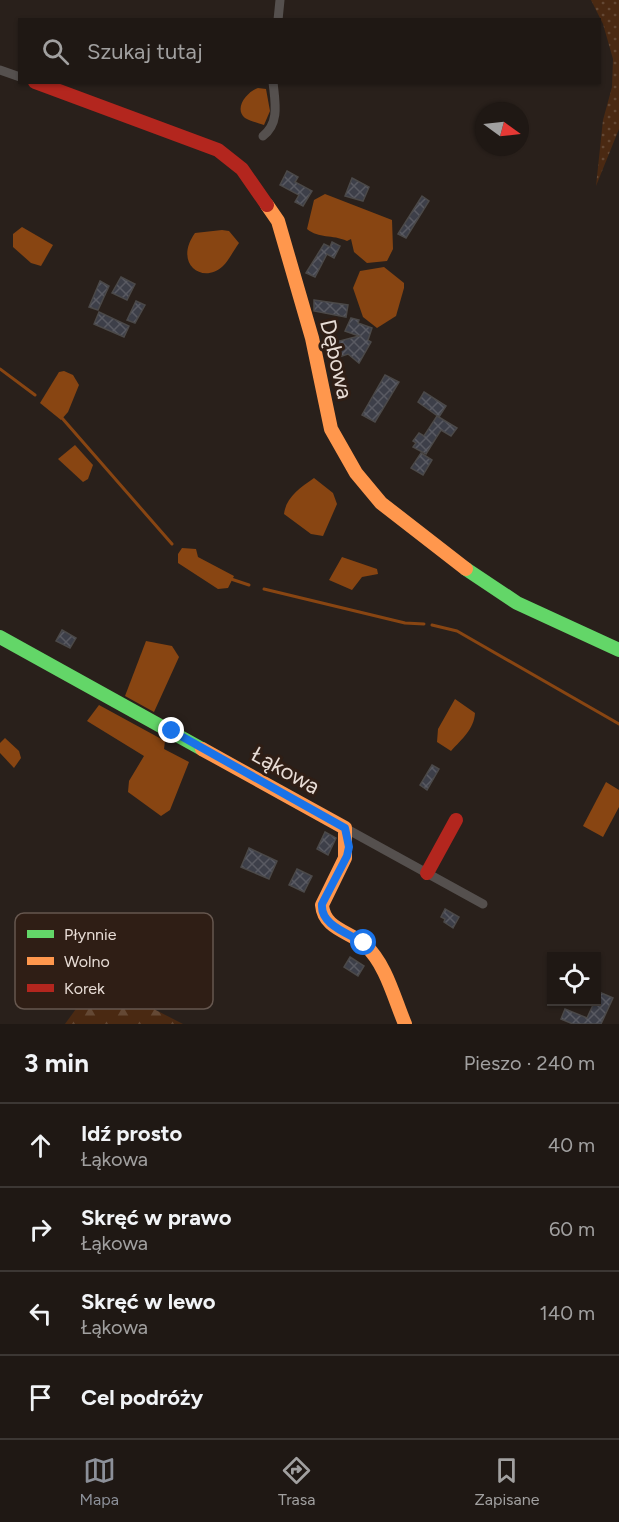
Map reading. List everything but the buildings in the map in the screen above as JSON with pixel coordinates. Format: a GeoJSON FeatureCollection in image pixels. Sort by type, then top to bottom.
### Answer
{"type":"FeatureCollection","features":[{"type":"Feature","properties":{"kind":"street"},"geometry":{"type":"LineString","coordinates":[[278,18],[280,0]]}},
{"type":"Feature","properties":{"kind":"street"},"geometry":{"type":"LineString","coordinates":[[0,70],[18,76]]}},
{"type":"Feature","properties":{"kind":"street","name":"Dębowa"},"geometry":{"type":"LineString","coordinates":[[40,84],[218,150],[242,170],[278,221],[312,338],[331,429],[356,473],[381,503],[487,585],[517,603],[619,650]]}},
{"type":"Feature","properties":{"kind":"street"},"geometry":{"type":"LineString","coordinates":[[263,136],[270,131],[276,113],[273,84]]}},
{"type":"Feature","properties":{"kind":"street","name":"Łąkowa"},"geometry":{"type":"LineString","coordinates":[[0,637],[345,828]]}},
{"type":"Feature","properties":{"kind":"street"},"geometry":{"type":"LineString","coordinates":[[427,873],[456,820]]}},
{"type":"Feature","properties":{"kind":"street"},"geometry":{"type":"LineString","coordinates":[[345,828],[483,904]]}},
{"type":"Feature","properties":{"kind":"street"},"geometry":{"type":"LineString","coordinates":[[345,828],[349,847],[347,856],[322,904],[321,913],[325,920],[364,943],[373,953],[405,1024]]}},
{"type":"Feature","properties":{"kind":"green space"},"geometry":{"type":"Polygon","coordinates":[[[591,0],[619,0],[619,129],[596,186],[603,120],[612,87],[613,59],[600,18],[591,0]]]}},
{"type":"Feature","properties":{"kind":"green space"},"geometry":{"type":"Polygon","coordinates":[[[76,1009],[154,1009],[183,1024],[65,1024],[76,1009]]]}},
{"type":"Feature","properties":{"kind":"shaded area"},"geometry":{"type":"Polygon","coordinates":[[[258,88],[266,89],[270,111],[264,125],[245,118],[241,110],[246,96],[258,88]]]}},
{"type":"Feature","properties":{"kind":"shaded area"},"geometry":{"type":"Polygon","coordinates":[[[325,194],[392,220],[393,249],[387,261],[367,263],[354,252],[351,239],[347,241],[307,229],[314,200],[325,194]]]}},
{"type":"Feature","properties":{"kind":"shaded area"},"geometry":{"type":"Polygon","coordinates":[[[22,227],[53,245],[41,266],[31,263],[13,247],[13,234],[22,227]]]}},
{"type":"Feature","properties":{"kind":"shaded area"},"geometry":{"type":"Polygon","coordinates":[[[229,231],[239,243],[227,261],[215,271],[207,273],[193,268],[187,254],[195,233],[229,231]]]}},
{"type":"Feature","properties":{"kind":"shaded area"},"geometry":{"type":"Polygon","coordinates":[[[384,267],[404,283],[404,288],[396,316],[377,328],[363,317],[353,288],[360,271],[384,267]]]}},
{"type":"Feature","properties":{"kind":"shaded area"},"geometry":{"type":"Polygon","coordinates":[[[64,371],[73,375],[79,385],[68,412],[61,420],[40,403],[59,372],[64,371]]]}},
{"type":"Feature","properties":{"kind":"shaded area"},"geometry":{"type":"Polygon","coordinates":[[[75,445],[93,465],[88,479],[83,482],[58,459],[75,445]]]}},
{"type":"Feature","properties":{"kind":"shaded area"},"geometry":{"type":"Polygon","coordinates":[[[314,478],[333,493],[337,504],[323,536],[311,534],[284,514],[291,498],[314,478]]]}},
{"type":"Feature","properties":{"kind":"shaded area"},"geometry":{"type":"Polygon","coordinates":[[[182,548],[196,549],[198,557],[234,576],[228,588],[218,589],[178,563],[178,554],[182,548]]]}},
{"type":"Feature","properties":{"kind":"shaded area"},"geometry":{"type":"Polygon","coordinates":[[[342,557],[377,569],[378,574],[362,577],[352,590],[329,580],[342,557]]]}},
{"type":"Feature","properties":{"kind":"shaded area"},"geometry":{"type":"Polygon","coordinates":[[[146,641],[172,646],[179,657],[154,712],[125,696],[146,641]]]}},
{"type":"Feature","properties":{"kind":"shaded area"},"geometry":{"type":"Polygon","coordinates":[[[455,699],[475,713],[470,729],[451,751],[437,742],[438,729],[455,699]]]}},
{"type":"Feature","properties":{"kind":"shaded area"},"geometry":{"type":"Polygon","coordinates":[[[99,705],[165,741],[164,749],[189,762],[170,810],[161,816],[128,792],[129,781],[144,756],[87,721],[99,705]]]}},
{"type":"Feature","properties":{"kind":"shaded area"},"geometry":{"type":"Polygon","coordinates":[[[5,738],[19,751],[21,758],[14,768],[0,753],[0,743],[5,738]]]}},
{"type":"Feature","properties":{"kind":"shaded area"},"geometry":{"type":"Polygon","coordinates":[[[606,782],[619,790],[619,807],[603,837],[583,826],[606,782]]]}},
{"type":"Feature","properties":{"kind":"waterway"},"geometry":{"type":"LineString","coordinates":[[0,369],[35,395]]}},
{"type":"Feature","properties":{"kind":"waterway"},"geometry":{"type":"LineString","coordinates":[[62,418],[172,544]]}},
{"type":"Feature","properties":{"kind":"waterway"},"geometry":{"type":"LineString","coordinates":[[231,579],[249,585]]}},
{"type":"Feature","properties":{"kind":"waterway"},"geometry":{"type":"LineString","coordinates":[[264,589],[405,623],[424,624]]}},
{"type":"Feature","properties":{"kind":"waterway"},"geometry":{"type":"LineString","coordinates":[[432,625],[457,631],[619,724]]}},
{"type":"Feature","properties":{"kind":"traffic: fast"},"geometry":{"type":"LineString","coordinates":[[466,569],[517,603],[619,650]]}},
{"type":"Feature","properties":{"kind":"traffic: fast"},"geometry":{"type":"LineString","coordinates":[[0,637],[202,749]]}},
{"type":"Feature","properties":{"kind":"traffic: slow"},"geometry":{"type":"LineString","coordinates":[[267,205],[278,221],[312,338],[331,429],[356,473],[381,503],[466,569]]}},
{"type":"Feature","properties":{"kind":"traffic: slow"},"geometry":{"type":"LineString","coordinates":[[202,749],[345,828],[345,858],[322,905],[324,913],[332,925],[359,940],[379,962],[405,1024]]}},
{"type":"Feature","properties":{"kind":"traffic: jam"},"geometry":{"type":"LineString","coordinates":[[40,84],[218,150],[242,169],[267,205]]}},
{"type":"Feature","properties":{"kind":"traffic: jam"},"geometry":{"type":"LineString","coordinates":[[427,873],[456,820]]}},
{"type":"Feature","properties":{"kind":"route"},"geometry":{"type":"LineString","coordinates":[[172,731],[345,828],[349,847],[347,856],[322,904],[321,913],[325,920],[364,943]]}}]}
